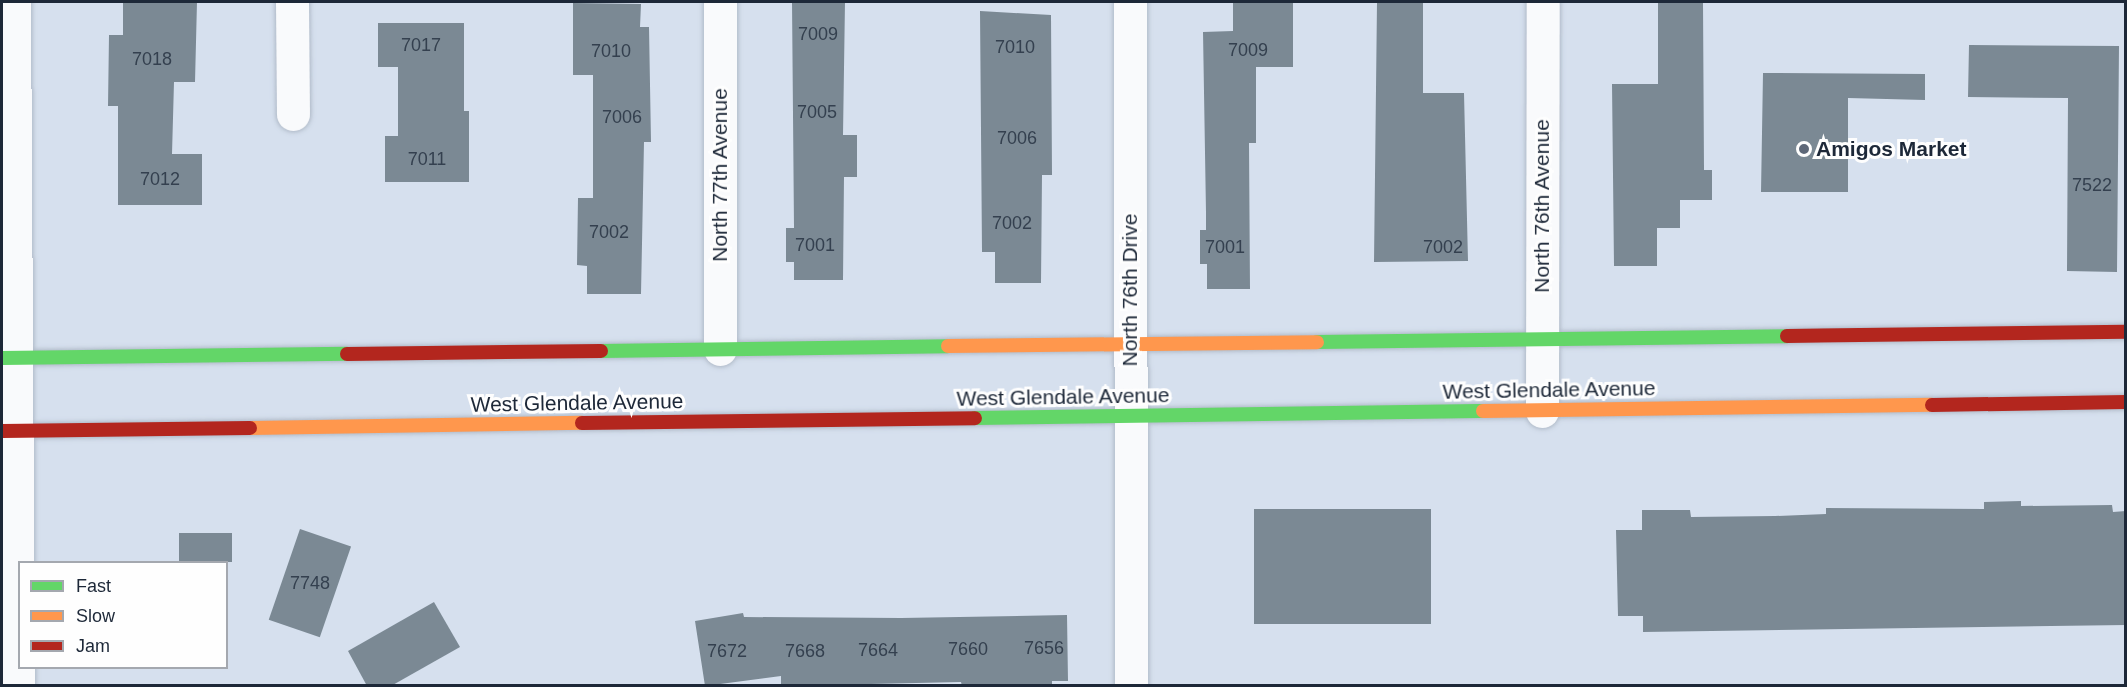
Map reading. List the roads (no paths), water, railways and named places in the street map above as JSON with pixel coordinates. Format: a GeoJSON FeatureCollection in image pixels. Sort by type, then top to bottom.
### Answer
{"type":"FeatureCollection","features":[{"type":"Feature","properties":{"kind":"main road"},"geometry":{"type":"LineString","coordinates":[[8,358],[2126,332]]}},
{"type":"Feature","properties":{"kind":"main road","name":"West Glendale Avenue"},"geometry":{"type":"LineString","coordinates":[[8,431],[1129,418],[2126,402]]}},
{"type":"Feature","properties":{"kind":"street"},"geometry":{"type":"LineString","coordinates":[[15,2],[8,431],[18,686]]}},
{"type":"Feature","properties":{"kind":"street"},"geometry":{"type":"LineString","coordinates":[[292,2],[293,114]]}},
{"type":"Feature","properties":{"kind":"street","name":"North 77th Avenue"},"geometry":{"type":"LineString","coordinates":[[720,2],[720,349]]}},
{"type":"Feature","properties":{"kind":"street","name":"North 76th Drive"},"geometry":{"type":"LineString","coordinates":[[1130,2],[1131,686]]}},
{"type":"Feature","properties":{"kind":"street","name":"North 76th Avenue"},"geometry":{"type":"LineString","coordinates":[[1542,411],[1543,2]]}},
{"type":"Feature","properties":{"kind":"place","name":"Amigos Market"},"geometry":{"type":"Point","coordinates":[1804,149]}}]}
